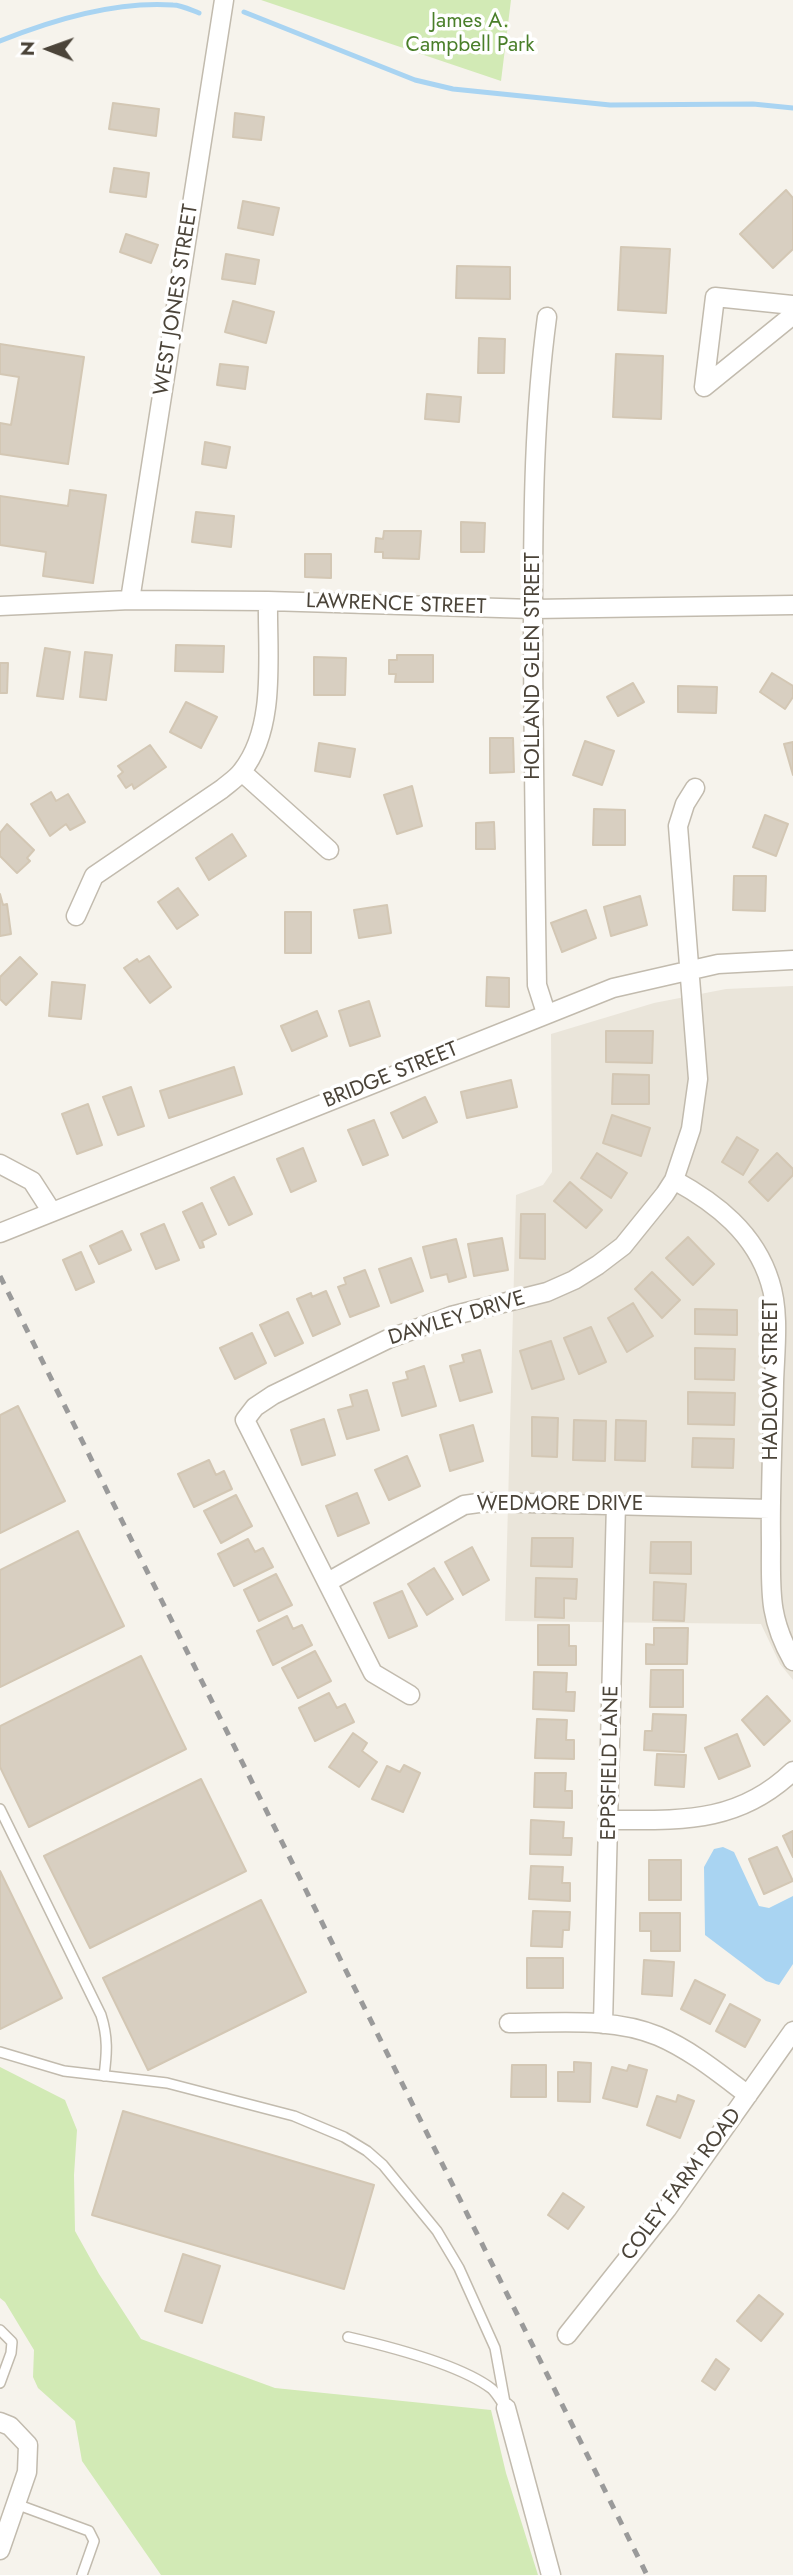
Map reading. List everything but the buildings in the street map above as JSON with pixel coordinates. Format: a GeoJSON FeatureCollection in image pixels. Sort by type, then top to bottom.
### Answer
{"type":"FeatureCollection","features":[{"type":"Feature","properties":{"kind":"street","name":"WEST JONES STREET"},"geometry":{"type":"LineString","coordinates":[[130,600],[224,0]]}},
{"type":"Feature","properties":{"kind":"street"},"geometry":{"type":"LineString","coordinates":[[793,305],[715,297],[704,387],[793,315]]}},
{"type":"Feature","properties":{"kind":"street","name":"HOLLAND GLEN STREET"},"geometry":{"type":"LineString","coordinates":[[546,1013],[537,985],[533,608],[535,468],[541,364],[547,317]]}},
{"type":"Feature","properties":{"kind":"street","name":"LAWRENCE STREET"},"geometry":{"type":"LineString","coordinates":[[0,606],[130,600],[533,608],[793,605]]}},
{"type":"Feature","properties":{"kind":"street"},"geometry":{"type":"LineString","coordinates":[[76,916],[94,876],[222,789],[242,772],[254,753],[266,713],[268,601]]}},
{"type":"Feature","properties":{"kind":"street"},"geometry":{"type":"LineString","coordinates":[[242,772],[329,850]]}},
{"type":"Feature","properties":{"kind":"street","name":"DAWLEY DRIVE"},"geometry":{"type":"LineString","coordinates":[[410,1695],[373,1673],[245,1420],[255,1407],[273,1395],[388,1339],[451,1317],[547,1292],[574,1280],[623,1246],[645,1221],[674,1180],[691,1129],[698,1079],[678,826],[685,804],[695,788]]}},
{"type":"Feature","properties":{"kind":"street","name":"BRIDGE STREET"},"geometry":{"type":"LineString","coordinates":[[0,1233],[613,988],[718,964],[793,960]]}},
{"type":"Feature","properties":{"kind":"street"},"geometry":{"type":"LineString","coordinates":[[0,1164],[32,1181],[52,1212]]}},
{"type":"Feature","properties":{"kind":"street","name":"HADLOW STREET"},"geometry":{"type":"LineString","coordinates":[[674,1180],[721,1209],[750,1242],[770,1281],[776,1307],[770,1509],[771,1605],[783,1643],[793,1661]]}},
{"type":"Feature","properties":{"kind":"street","name":"WEDMORE DRIVE"},"geometry":{"type":"LineString","coordinates":[[328,1582],[464,1505],[513,1500],[770,1509]]}},
{"type":"Feature","properties":{"kind":"street","name":"EPPSFIELD LANE"},"geometry":{"type":"LineString","coordinates":[[603,2024],[616,1503]]}},
{"type":"Feature","properties":{"kind":"street"},"geometry":{"type":"LineString","coordinates":[[610,1820],[692,1819],[716,1815],[762,1795],[793,1771]]}},
{"type":"Feature","properties":{"kind":"street"},"geometry":{"type":"LineString","coordinates":[[509,2023],[632,2027],[678,2045],[748,2095]]}},
{"type":"Feature","properties":{"kind":"street","name":"COLEY FARM ROAD"},"geometry":{"type":"LineString","coordinates":[[567,2335],[667,2209],[793,2031]]}},
{"type":"Feature","properties":{"kind":"street"},"geometry":{"type":"LineString","coordinates":[[506,2408],[551,2575]]}},
{"type":"Feature","properties":{"kind":"street"},"geometry":{"type":"LineString","coordinates":[[0,2422],[10,2426],[28,2445],[27,2472],[1,2543]]}},
{"type":"Feature","properties":{"kind":"lane"},"geometry":{"type":"LineString","coordinates":[[0,1809],[102,2015],[108,2050],[104,2076]]}},
{"type":"Feature","properties":{"kind":"lane"},"geometry":{"type":"LineString","coordinates":[[0,2052],[64,2071],[167,2083],[294,2116],[344,2137],[367,2151],[383,2165],[437,2231],[459,2268],[495,2348],[506,2408]]}},
{"type":"Feature","properties":{"kind":"lane"},"geometry":{"type":"LineString","coordinates":[[0,2330],[12,2342],[11,2353],[0,2383]]}},
{"type":"Feature","properties":{"kind":"lane"},"geometry":{"type":"LineString","coordinates":[[348,2337],[466,2374],[494,2391],[506,2408]]}},
{"type":"Feature","properties":{"kind":"lane"},"geometry":{"type":"LineString","coordinates":[[16,2504],[89,2531],[94,2541],[82,2575]]}},
{"type":"Feature","properties":{"kind":"shaded area"},"geometry":{"type":"Polygon","coordinates":[[[793,986],[793,1680],[780,1664],[761,1624],[505,1621],[516,1195],[543,1185],[552,1172],[551,1034],[654,1003],[726,989],[793,986]]]}},
{"type":"Feature","properties":{"kind":"green space","name":"James A. Campbell Park"},"geometry":{"type":"Polygon","coordinates":[[[261,0],[511,0],[501,81],[261,0]]]}},
{"type":"Feature","properties":{"kind":"green space"},"geometry":{"type":"Polygon","coordinates":[[[0,2067],[65,2100],[77,2130],[74,2175],[75,2231],[141,2339],[275,2388],[491,2410],[506,2473],[538,2575],[161,2575],[82,2461],[75,2421],[38,2388],[33,2377],[34,2350],[0,2298],[0,2067]]]}},
{"type":"Feature","properties":{"kind":"water"},"geometry":{"type":"Polygon","coordinates":[[[723,1847],[734,1852],[759,1906],[769,1908],[793,1896],[793,1964],[779,1985],[766,1981],[705,1935],[704,1867],[714,1849],[723,1847]]]}},
{"type":"Feature","properties":{"kind":"waterway"},"geometry":{"type":"LineString","coordinates":[[0,41],[63,19],[107,9],[173,5],[199,13]]}},
{"type":"Feature","properties":{"kind":"waterway"},"geometry":{"type":"LineString","coordinates":[[244,12],[415,80],[453,89],[610,105],[753,104],[793,108]]}},
{"type":"Feature","properties":{"kind":"railway"},"geometry":{"type":"LineString","coordinates":[[0,1276],[647,2575]]}}]}
